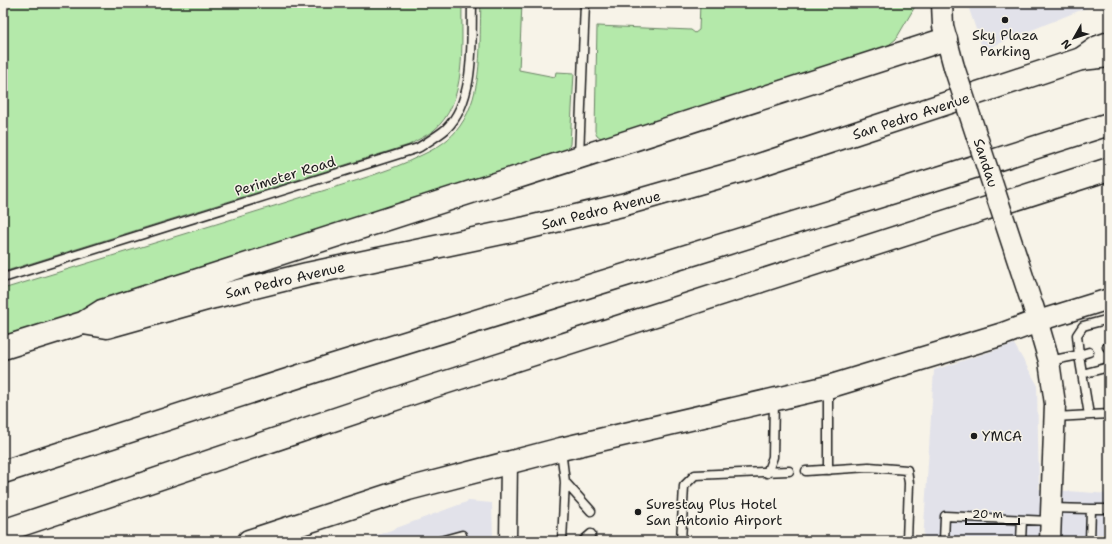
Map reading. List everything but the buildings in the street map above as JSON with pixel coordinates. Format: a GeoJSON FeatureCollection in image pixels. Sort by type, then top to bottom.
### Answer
{"type":"FeatureCollection","features":[{"type":"Feature","properties":{"kind":"main road","name":"San Pedro Avenue"},"geometry":{"type":"LineString","coordinates":[[3,348],[83,323],[102,311],[946,39]]}},
{"type":"Feature","properties":{"kind":"main road"},"geometry":{"type":"LineString","coordinates":[[1081,59],[1098,47],[1109,43]]}},
{"type":"Feature","properties":{"kind":"main road","name":"San Pedro Avenue"},"geometry":{"type":"LineString","coordinates":[[83,323],[107,327],[207,299],[307,274],[532,227],[616,207],[744,170],[1081,59],[1109,56]]}},
{"type":"Feature","properties":{"kind":"main road"},"geometry":{"type":"LineString","coordinates":[[3,472],[330,366],[942,178],[1109,124]]}},
{"type":"Feature","properties":{"kind":"main road"},"geometry":{"type":"LineString","coordinates":[[3,531],[450,381],[1109,168]]}},
{"type":"Feature","properties":{"kind":"main road"},"geometry":{"type":"LineString","coordinates":[[249,541],[367,502],[509,462],[774,401],[828,387],[1038,322]]}},
{"type":"Feature","properties":{"kind":"main road"},"geometry":{"type":"LineString","coordinates":[[15,541],[57,514]]}},
{"type":"Feature","properties":{"kind":"street","name":"Sandau"},"geometry":{"type":"LineString","coordinates":[[942,3],[946,39],[954,67],[1038,322],[1049,361],[1054,391],[1055,417],[1050,541]]}},
{"type":"Feature","properties":{"kind":"street"},"geometry":{"type":"LineString","coordinates":[[1038,322],[1109,299]]}},
{"type":"Feature","properties":{"kind":"street"},"geometry":{"type":"LineString","coordinates":[[508,541],[509,462]]}},
{"type":"Feature","properties":{"kind":"lane","name":"Perimeter Road"},"geometry":{"type":"LineString","coordinates":[[3,278],[418,148],[446,128],[460,107],[469,77],[472,3]]}},
{"type":"Feature","properties":{"kind":"lane"},"geometry":{"type":"LineString","coordinates":[[579,157],[585,3]]}},
{"type":"Feature","properties":{"kind":"lane"},"geometry":{"type":"LineString","coordinates":[[1089,415],[1077,335],[1083,326],[1109,319]]}},
{"type":"Feature","properties":{"kind":"lane"},"geometry":{"type":"LineString","coordinates":[[1049,361],[1090,352]]}},
{"type":"Feature","properties":{"kind":"lane"},"geometry":{"type":"LineString","coordinates":[[1082,374],[1109,367]]}},
{"type":"Feature","properties":{"kind":"lane"},"geometry":{"type":"LineString","coordinates":[[828,387],[828,470]]}},
{"type":"Feature","properties":{"kind":"lane"},"geometry":{"type":"LineString","coordinates":[[767,472],[773,457],[774,401]]}},
{"type":"Feature","properties":{"kind":"lane"},"geometry":{"type":"LineString","coordinates":[[1055,417],[1109,414]]}},
{"type":"Feature","properties":{"kind":"lane"},"geometry":{"type":"LineString","coordinates":[[561,449],[565,482],[562,541]]}},
{"type":"Feature","properties":{"kind":"lane"},"geometry":{"type":"LineString","coordinates":[[806,471],[869,467],[907,470],[909,483],[907,541]]}},
{"type":"Feature","properties":{"kind":"lane"},"geometry":{"type":"LineString","coordinates":[[681,541],[684,486],[695,475],[790,471]]}},
{"type":"Feature","properties":{"kind":"lane"},"geometry":{"type":"LineString","coordinates":[[565,482],[591,512]]}},
{"type":"Feature","properties":{"kind":"lane"},"geometry":{"type":"LineString","coordinates":[[1090,541],[1091,509]]}},
{"type":"Feature","properties":{"kind":"lane"},"geometry":{"type":"LineString","coordinates":[[944,541],[945,516],[1022,520],[1091,509],[1109,509]]}},
{"type":"Feature","properties":{"kind":"lane"},"geometry":{"type":"LineString","coordinates":[[1021,541],[1022,520]]}},
{"type":"Feature","properties":{"kind":"lane"},"geometry":{"type":"LineString","coordinates":[[583,541],[591,534]]}},
{"type":"Feature","properties":{"kind":"lane"},"geometry":{"type":"LineString","coordinates":[[440,541],[462,535],[462,541]]}},
{"type":"Feature","properties":{"kind":"shaded area"},"geometry":{"type":"Polygon","coordinates":[[[967,3],[1098,3],[983,50],[967,3]]]}},
{"type":"Feature","properties":{"kind":"shaded area"},"geometry":{"type":"Polygon","coordinates":[[[1014,344],[1037,384],[1039,489],[1109,494],[1109,541],[923,541],[934,370],[1014,344]]]}},
{"type":"Feature","properties":{"kind":"shaded area"},"geometry":{"type":"Polygon","coordinates":[[[469,501],[492,503],[493,541],[367,541],[367,539],[469,501]]]}},
{"type":"Feature","properties":{"kind":"green space"},"geometry":{"type":"Polygon","coordinates":[[[3,3],[462,3],[462,54],[460,72],[452,105],[444,119],[433,131],[409,145],[3,272],[3,3]]]}},
{"type":"Feature","properties":{"kind":"green space"},"geometry":{"type":"Polygon","coordinates":[[[481,3],[522,3],[519,70],[555,77],[556,72],[574,73],[570,144],[567,152],[3,337],[3,289],[374,175],[408,162],[444,143],[460,126],[468,113],[477,83],[480,51],[481,3]]]}},
{"type":"Feature","properties":{"kind":"green space"},"geometry":{"type":"Polygon","coordinates":[[[700,3],[917,3],[896,39],[885,48],[605,141],[597,135],[595,131],[597,26],[691,30],[695,33],[699,30],[700,3]]]}},
{"type":"Feature","properties":{"kind":"place","name":"Sky Plaza Parking"},"geometry":{"type":"Point","coordinates":[1005,20]}},
{"type":"Feature","properties":{"kind":"place","name":"YMCA"},"geometry":{"type":"Point","coordinates":[974,436]}},
{"type":"Feature","properties":{"kind":"place","name":"Surestay Plus Hotel San Antonio Airport"},"geometry":{"type":"Point","coordinates":[638,512]}}]}
